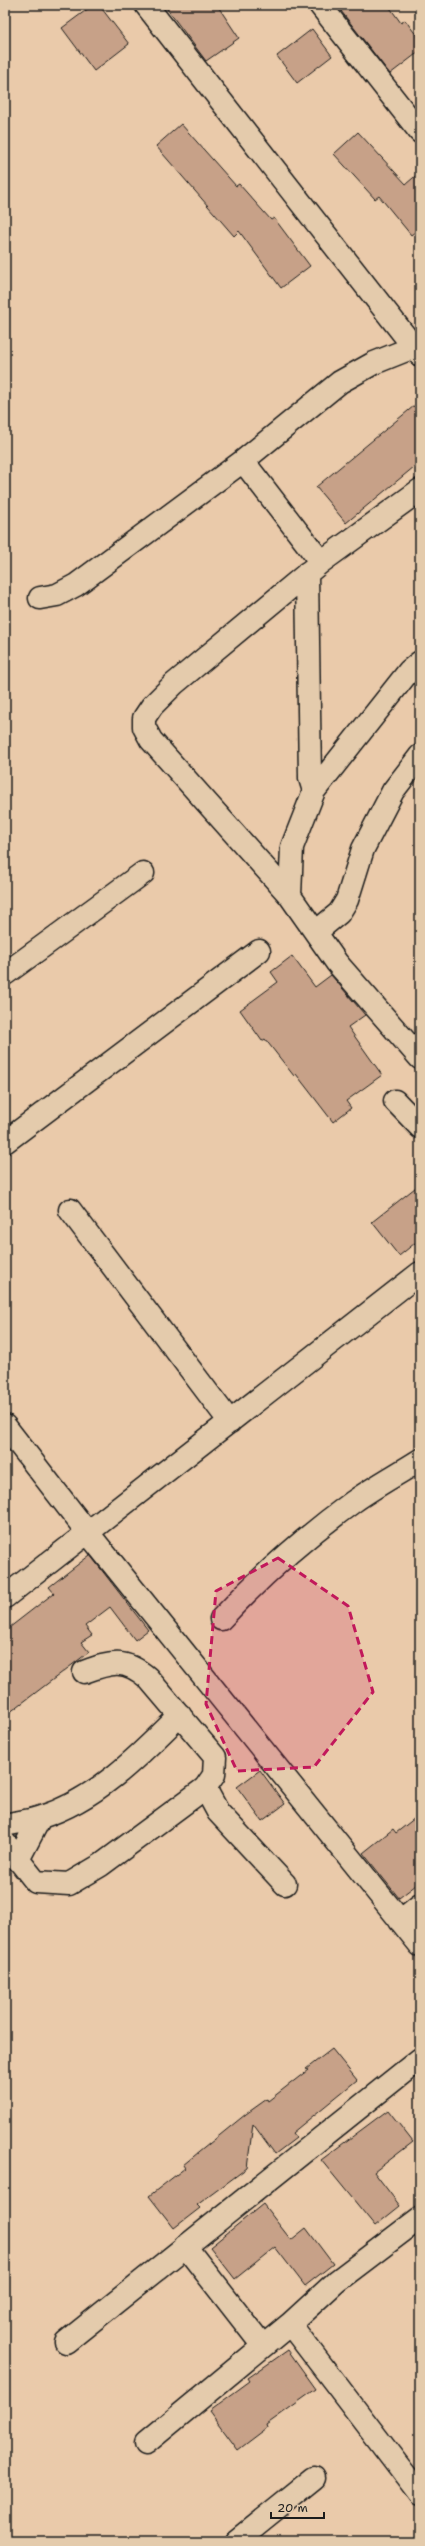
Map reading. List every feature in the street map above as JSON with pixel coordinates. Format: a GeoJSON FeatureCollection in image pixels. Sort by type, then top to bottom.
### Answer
{"type":"FeatureCollection","features":[{"type":"Feature","properties":{"kind":"street"},"geometry":{"type":"LineString","coordinates":[[40,598],[66,592],[243,461],[340,382],[374,363],[417,351],[146,5]]}},
{"type":"Feature","properties":{"kind":"street"},"geometry":{"type":"LineString","coordinates":[[320,5],[420,132]]}},
{"type":"Feature","properties":{"kind":"street"},"geometry":{"type":"LineString","coordinates":[[243,461],[314,567],[310,778],[314,791]]}},
{"type":"Feature","properties":{"kind":"street"},"geometry":{"type":"LineString","coordinates":[[420,490],[314,567],[174,684],[152,706],[144,718],[144,727],[163,755],[290,896],[337,963],[420,1058]]}},
{"type":"Feature","properties":{"kind":"street"},"geometry":{"type":"LineString","coordinates":[[290,896],[292,847],[314,791],[409,671],[420,662]]}},
{"type":"Feature","properties":{"kind":"street"},"geometry":{"type":"LineString","coordinates":[[316,932],[339,913],[347,900],[363,849],[394,792],[420,756]]}},
{"type":"Feature","properties":{"kind":"street"},"geometry":{"type":"LineString","coordinates":[[5,974],[143,873]]}},
{"type":"Feature","properties":{"kind":"street"},"geometry":{"type":"LineString","coordinates":[[5,1142],[259,951]]}},
{"type":"Feature","properties":{"kind":"street"},"geometry":{"type":"LineString","coordinates":[[395,1101],[420,1127]]}},
{"type":"Feature","properties":{"kind":"street"},"geometry":{"type":"LineString","coordinates":[[70,1210],[230,1422]]}},
{"type":"Feature","properties":{"kind":"street"},"geometry":{"type":"LineString","coordinates":[[5,1597],[419,1275]]}},
{"type":"Feature","properties":{"kind":"street"},"geometry":{"type":"LineString","coordinates":[[5,1426],[88,1533],[420,1945]]}},
{"type":"Feature","properties":{"kind":"street"},"geometry":{"type":"LineString","coordinates":[[221,1619],[258,1580],[353,1502],[420,1460]]}},
{"type":"Feature","properties":{"kind":"street"},"geometry":{"type":"LineString","coordinates":[[40,1818],[10,1854],[36,1882],[69,1884],[102,1865],[205,1788],[214,1774],[215,1758],[180,1715],[148,1678],[140,1671],[125,1664],[109,1663],[84,1672]]}},
{"type":"Feature","properties":{"kind":"street"},"geometry":{"type":"LineString","coordinates":[[5,1825],[40,1818],[86,1796],[142,1754],[180,1715]]}},
{"type":"Feature","properties":{"kind":"street"},"geometry":{"type":"LineString","coordinates":[[205,1788],[218,1812],[285,1884]]}},
{"type":"Feature","properties":{"kind":"street"},"geometry":{"type":"LineString","coordinates":[[400,1921],[420,1905]]}},
{"type":"Feature","properties":{"kind":"street"},"geometry":{"type":"LineString","coordinates":[[66,2342],[420,2059]]}},
{"type":"Feature","properties":{"kind":"street"},"geometry":{"type":"LineString","coordinates":[[146,2443],[290,2324],[337,2281],[420,2218]]}},
{"type":"Feature","properties":{"kind":"street"},"geometry":{"type":"LineString","coordinates":[[185,2246],[263,2346]]}},
{"type":"Feature","properties":{"kind":"street"},"geometry":{"type":"LineString","coordinates":[[290,2324],[420,2494]]}},
{"type":"Feature","properties":{"kind":"street"},"geometry":{"type":"LineString","coordinates":[[236,2541],[314,2478]]}},
{"type":"Feature","properties":{"kind":"highlighted area"},"geometry":{"type":"Polygon","coordinates":[[[278,1558],[348,1606],[373,1692],[314,1767],[237,1771],[206,1704],[216,1591],[278,1558]]]}},
{"type":"Feature","properties":{"kind":"building"},"geometry":{"type":"Polygon","coordinates":[[[93,5],[99,5],[129,44],[94,71],[62,28],[93,5]]]}},
{"type":"Feature","properties":{"kind":"building"},"geometry":{"type":"Polygon","coordinates":[[[164,5],[217,5],[239,38],[206,61],[164,5]]]}},
{"type":"Feature","properties":{"kind":"building"},"geometry":{"type":"Polygon","coordinates":[[[349,5],[388,5],[401,23],[405,20],[420,40],[420,51],[390,74],[341,11],[349,5]]]}},
{"type":"Feature","properties":{"kind":"building"},"geometry":{"type":"Polygon","coordinates":[[[312,29],[332,56],[297,83],[277,56],[312,29]]]}},
{"type":"Feature","properties":{"kind":"building"},"geometry":{"type":"Polygon","coordinates":[[[181,124],[236,186],[239,184],[271,220],[274,218],[310,266],[281,288],[239,231],[234,236],[156,146],[181,124]]]}},
{"type":"Feature","properties":{"kind":"building"},"geometry":{"type":"Polygon","coordinates":[[[358,132],[406,184],[420,172],[420,228],[411,235],[379,196],[375,199],[334,154],[358,132]]]}},
{"type":"Feature","properties":{"kind":"building"},"geometry":{"type":"Polygon","coordinates":[[[420,401],[420,462],[346,523],[316,487],[420,401]]]}},
{"type":"Feature","properties":{"kind":"building"},"geometry":{"type":"Polygon","coordinates":[[[292,956],[315,987],[331,975],[365,1015],[348,1027],[382,1075],[346,1101],[351,1108],[333,1122],[296,1074],[294,1076],[265,1039],[262,1041],[240,1010],[278,982],[271,972],[292,956]]]}},
{"type":"Feature","properties":{"kind":"building"},"geometry":{"type":"Polygon","coordinates":[[[420,1184],[420,1239],[399,1256],[372,1222],[420,1184]]]}},
{"type":"Feature","properties":{"kind":"building"},"geometry":{"type":"Polygon","coordinates":[[[90,1555],[148,1630],[135,1640],[110,1607],[85,1626],[92,1635],[81,1642],[89,1652],[5,1716],[5,1631],[54,1593],[49,1587],[90,1555]]]}},
{"type":"Feature","properties":{"kind":"building"},"geometry":{"type":"Polygon","coordinates":[[[260,1770],[285,1804],[262,1821],[237,1787],[260,1770]]]}},
{"type":"Feature","properties":{"kind":"building"},"geometry":{"type":"Polygon","coordinates":[[[420,1814],[420,1882],[399,1898],[363,1853],[393,1829],[396,1833],[420,1814]]]}},
{"type":"Feature","properties":{"kind":"building"},"geometry":{"type":"Polygon","coordinates":[[[332,2049],[357,2080],[292,2133],[296,2138],[275,2154],[253,2124],[247,2168],[197,2205],[200,2208],[174,2228],[149,2196],[185,2168],[183,2165],[246,2114],[267,2099],[268,2101],[332,2049]]]}},
{"type":"Feature","properties":{"kind":"building"},"geometry":{"type":"Polygon","coordinates":[[[388,2110],[413,2142],[374,2172],[400,2206],[375,2226],[321,2160],[388,2110]]]}},
{"type":"Feature","properties":{"kind":"building"},"geometry":{"type":"Polygon","coordinates":[[[263,2204],[291,2240],[306,2228],[333,2264],[305,2286],[275,2247],[235,2279],[210,2247],[263,2204]]]}},
{"type":"Feature","properties":{"kind":"building"},"geometry":{"type":"Polygon","coordinates":[[[288,2350],[316,2389],[266,2425],[267,2428],[238,2450],[209,2411],[250,2381],[248,2378],[288,2350]]]}}]}
